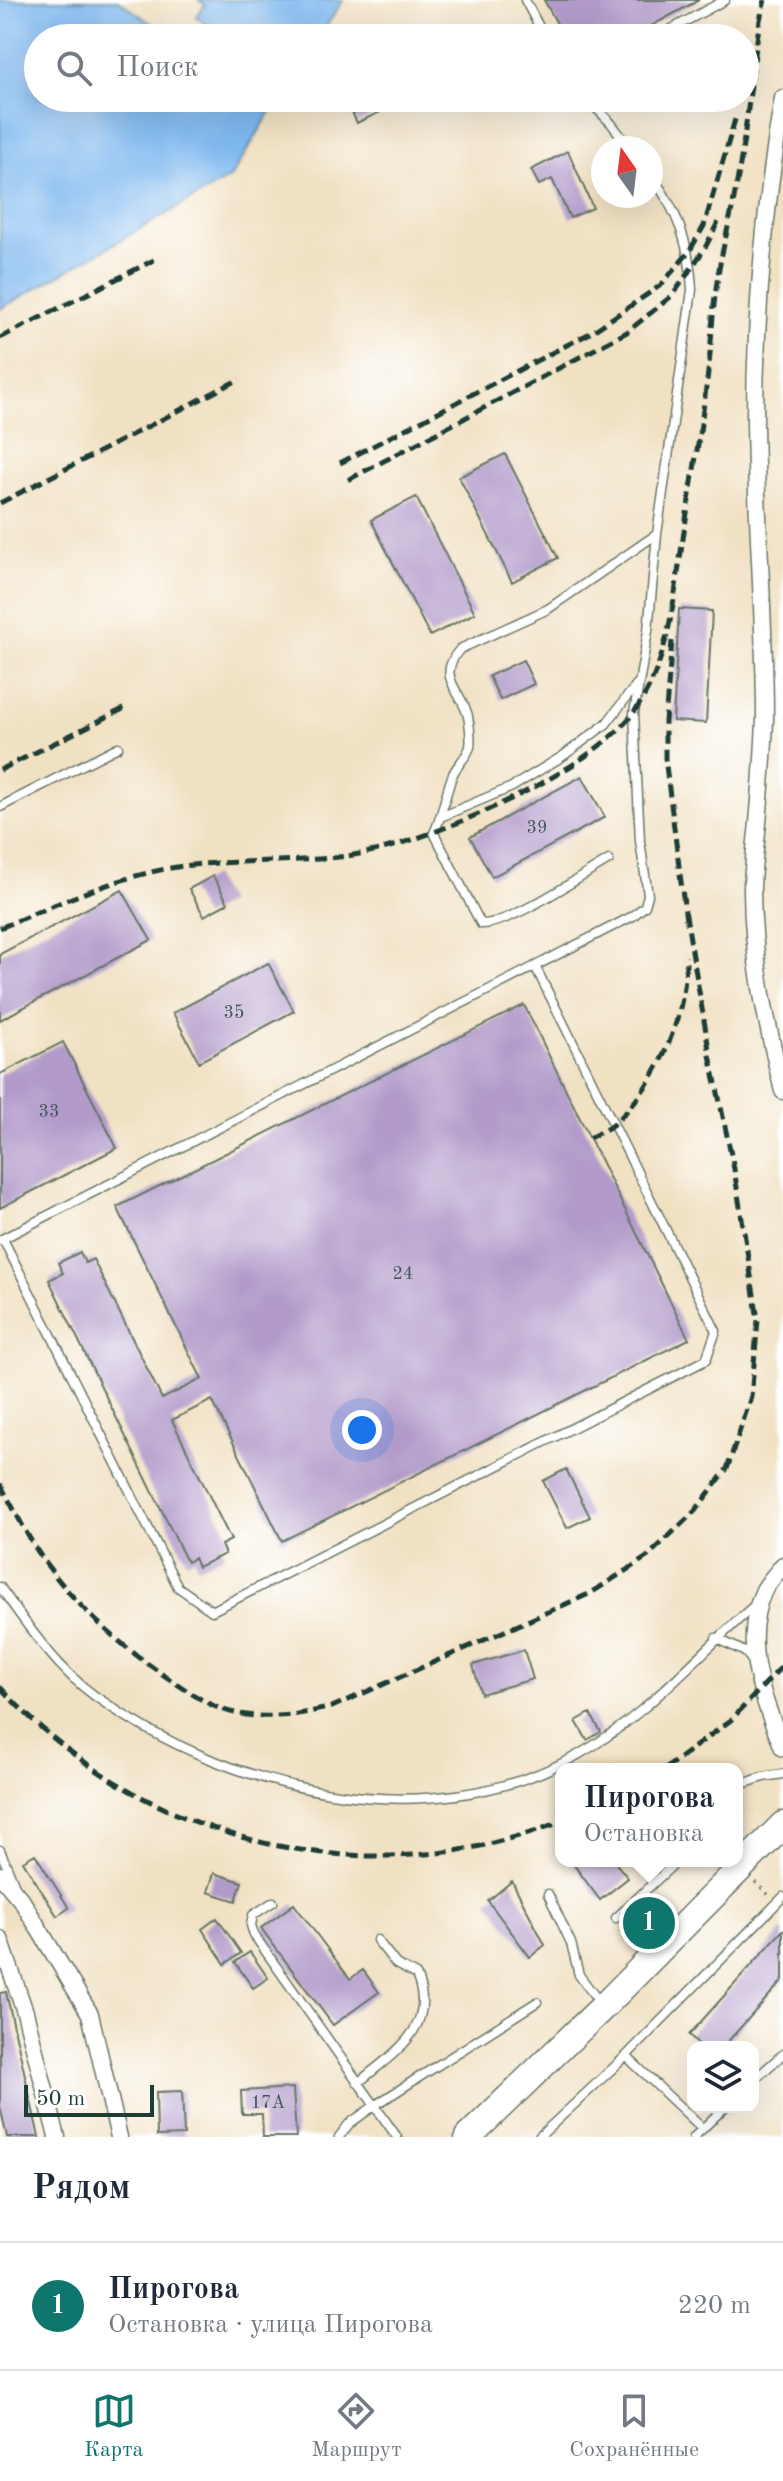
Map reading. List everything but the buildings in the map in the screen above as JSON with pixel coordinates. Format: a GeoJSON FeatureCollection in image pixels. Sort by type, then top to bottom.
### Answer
{"type":"FeatureCollection","features":[{"type":"Feature","properties":{"kind":"main road"},"geometry":{"type":"LineString","coordinates":[[743,1866],[783,1825]]}},
{"type":"Feature","properties":{"kind":"main road"},"geometry":{"type":"LineString","coordinates":[[480,2133],[740,1869]]}},
{"type":"Feature","properties":{"kind":"street"},"geometry":{"type":"LineString","coordinates":[[783,98],[767,199],[756,362],[755,422],[765,718],[764,766],[752,886],[758,971],[783,1091]]}},
{"type":"Feature","properties":{"kind":"street"},"geometry":{"type":"LineString","coordinates":[[783,1565],[765,1588],[753,1643],[761,1690],[783,1748]]}},
{"type":"Feature","properties":{"kind":"street"},"geometry":{"type":"LineString","coordinates":[[0,1875],[22,1901],[90,2014],[119,2137]]}},
{"type":"Feature","properties":{"kind":"street"},"geometry":{"type":"LineString","coordinates":[[0,1939],[25,2012],[57,2137]]}},
{"type":"Feature","properties":{"kind":"lane"},"geometry":{"type":"LineString","coordinates":[[525,0],[538,24]]}},
{"type":"Feature","properties":{"kind":"lane"},"geometry":{"type":"LineString","coordinates":[[681,24],[725,0]]}},
{"type":"Feature","properties":{"kind":"lane"},"geometry":{"type":"LineString","coordinates":[[600,112],[621,136]]}},
{"type":"Feature","properties":{"kind":"lane"},"geometry":{"type":"LineString","coordinates":[[535,966],[716,1331],[706,1360],[212,1611],[178,1587],[1,1240],[535,966],[633,916],[645,906],[648,895],[640,841],[634,713],[648,631],[657,534],[692,290],[689,252],[683,231],[663,194]]}},
{"type":"Feature","properties":{"kind":"lane"},"geometry":{"type":"LineString","coordinates":[[609,860],[512,915],[492,924],[481,924],[434,833],[443,816],[455,769],[470,749],[469,719],[448,672],[451,659],[460,649],[548,609],[657,534]]}},
{"type":"Feature","properties":{"kind":"lane"},"geometry":{"type":"LineString","coordinates":[[443,816],[512,787],[563,756],[606,724],[637,684]]}},
{"type":"Feature","properties":{"kind":"lane"},"geometry":{"type":"LineString","coordinates":[[0,807],[118,747]]}},
{"type":"Feature","properties":{"kind":"lane"},"geometry":{"type":"LineString","coordinates":[[0,1587],[50,1653],[93,1695],[157,1734],[225,1766],[291,1787],[375,1796],[433,1797],[462,1795],[511,1783],[555,1767]]}},
{"type":"Feature","properties":{"kind":"lane"},"geometry":{"type":"LineString","coordinates":[[562,1763],[638,1715],[716,1638],[761,1600]]}},
{"type":"Feature","properties":{"kind":"lane"},"geometry":{"type":"LineString","coordinates":[[716,1638],[745,1652],[756,1664]]}},
{"type":"Feature","properties":{"kind":"lane"},"geometry":{"type":"LineString","coordinates":[[743,1784],[783,1774]]}},
{"type":"Feature","properties":{"kind":"lane"},"geometry":{"type":"LineString","coordinates":[[0,1850],[22,1901]]}},
{"type":"Feature","properties":{"kind":"lane"},"geometry":{"type":"LineString","coordinates":[[616,1918],[671,1867]]}},
{"type":"Feature","properties":{"kind":"lane"},"geometry":{"type":"LineString","coordinates":[[548,1894],[571,1943],[583,1983],[604,2006]]}},
{"type":"Feature","properties":{"kind":"lane"},"geometry":{"type":"LineString","coordinates":[[539,2137],[626,2056],[780,1900]]}},
{"type":"Feature","properties":{"kind":"lane"},"geometry":{"type":"LineString","coordinates":[[273,1902],[253,1915],[251,1925],[254,1935],[397,2137]]}},
{"type":"Feature","properties":{"kind":"lane"},"geometry":{"type":"LineString","coordinates":[[358,2083],[410,2039],[418,2025],[422,2001],[416,1975],[396,1964],[377,1940]]}},
{"type":"Feature","properties":{"kind":"lane"},"geometry":{"type":"LineString","coordinates":[[339,2137],[349,2124],[374,2106],[537,2002]]}},
{"type":"Feature","properties":{"kind":"lane"},"geometry":{"type":"LineString","coordinates":[[759,2076],[783,2054]]}},
{"type":"Feature","properties":{"kind":"lane"},"geometry":{"type":"LineString","coordinates":[[626,2056],[702,2128]]}},
{"type":"Feature","properties":{"kind":"lane"},"geometry":{"type":"LineString","coordinates":[[694,2137],[718,2113]]}},
{"type":"Feature","properties":{"kind":"path"},"geometry":{"type":"LineString","coordinates":[[740,1869],[780,1900]]}},
{"type":"Feature","properties":{"kind":"water"},"geometry":{"type":"Polygon","coordinates":[[[0,0],[118,0],[152,24],[24,24],[24,112],[271,112],[231,177],[0,309],[0,0]]]}},
{"type":"Feature","properties":{"kind":"water"},"geometry":{"type":"Polygon","coordinates":[[[199,0],[343,0],[328,24],[206,24],[196,17],[205,5],[199,0]]]}},
{"type":"Feature","properties":{"kind":"railway"},"geometry":{"type":"LineString","coordinates":[[759,27],[765,0]]}},
{"type":"Feature","properties":{"kind":"railway"},"geometry":{"type":"LineString","coordinates":[[0,928],[94,889],[143,874],[192,865],[344,856],[393,846],[454,824],[523,793],[588,754],[614,734],[645,694],[655,674],[668,632],[705,394],[717,282],[747,112]]}},
{"type":"Feature","properties":{"kind":"railway"},"geometry":{"type":"LineString","coordinates":[[340,463],[592,332],[661,285],[689,252],[704,226],[736,116]]}},
{"type":"Feature","properties":{"kind":"railway"},"geometry":{"type":"LineString","coordinates":[[348,480],[627,332],[673,295],[705,248],[718,222]]}},
{"type":"Feature","properties":{"kind":"railway"},"geometry":{"type":"LineString","coordinates":[[0,338],[154,260]]}},
{"type":"Feature","properties":{"kind":"railway"},"geometry":{"type":"LineString","coordinates":[[0,503],[240,379]]}},
{"type":"Feature","properties":{"kind":"railway"},"geometry":{"type":"LineString","coordinates":[[672,641],[665,758],[686,920]]}},
{"type":"Feature","properties":{"kind":"railway"},"geometry":{"type":"LineString","coordinates":[[0,770],[125,708]]}},
{"type":"Feature","properties":{"kind":"railway"},"geometry":{"type":"LineString","coordinates":[[0,1484],[50,1569],[76,1601],[121,1643],[194,1695],[218,1708],[248,1715],[284,1716],[332,1707],[591,1593],[647,1557],[695,1511],[727,1469],[751,1397],[758,1320],[734,1169],[685,910]]}},
{"type":"Feature","properties":{"kind":"railway"},"geometry":{"type":"LineString","coordinates":[[589,1138],[616,1122],[631,1106],[657,1067],[676,1024],[682,1001],[686,956]]}},
{"type":"Feature","properties":{"kind":"railway"},"geometry":{"type":"LineString","coordinates":[[673,1763],[731,1720],[783,1665]]}},
{"type":"Feature","properties":{"kind":"railway"},"geometry":{"type":"LineString","coordinates":[[0,1687],[44,1730],[92,1767],[144,1798],[199,1823],[256,1841],[315,1852],[375,1856],[437,1853],[500,1841],[555,1824]]}},
{"type":"Feature","properties":{"kind":"place","name":"Пирогова"},"geometry":{"type":"Point","coordinates":[649,1923]}}]}
